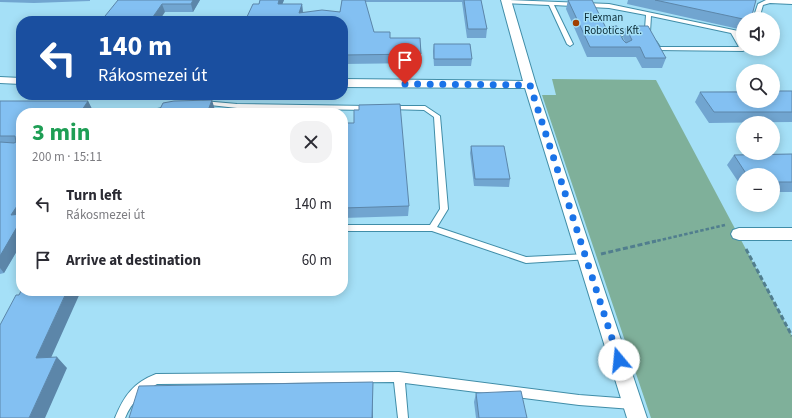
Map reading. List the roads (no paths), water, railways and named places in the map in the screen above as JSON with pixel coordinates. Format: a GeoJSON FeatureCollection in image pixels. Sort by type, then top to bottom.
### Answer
{"type":"FeatureCollection","features":[{"type":"Feature","properties":{"kind":"street"},"geometry":{"type":"LineString","coordinates":[[506,1],[530,85],[587,257],[635,411]]}},
{"type":"Feature","properties":{"kind":"street"},"geometry":{"type":"LineString","coordinates":[[0,80],[16,81]]}},
{"type":"Feature","properties":{"kind":"street"},"geometry":{"type":"LineString","coordinates":[[348,83],[530,85]]}},
{"type":"Feature","properties":{"kind":"street"},"geometry":{"type":"LineString","coordinates":[[738,234],[792,234]]}},
{"type":"Feature","properties":{"kind":"lane"},"geometry":{"type":"LineString","coordinates":[[609,6],[613,0]]}},
{"type":"Feature","properties":{"kind":"lane"},"geometry":{"type":"LineString","coordinates":[[758,12],[761,4],[769,0],[792,2]]}},
{"type":"Feature","properties":{"kind":"lane"},"geometry":{"type":"LineString","coordinates":[[506,1],[609,6],[736,33]]}},
{"type":"Feature","properties":{"kind":"lane"},"geometry":{"type":"LineString","coordinates":[[551,4],[570,44]]}},
{"type":"Feature","properties":{"kind":"lane"},"geometry":{"type":"LineString","coordinates":[[649,14],[648,31],[658,49],[736,49]]}},
{"type":"Feature","properties":{"kind":"lane"},"geometry":{"type":"LineString","coordinates":[[624,49],[618,38],[621,34],[628,30],[648,31]]}},
{"type":"Feature","properties":{"kind":"lane"},"geometry":{"type":"LineString","coordinates":[[733,32],[736,37]]}},
{"type":"Feature","properties":{"kind":"lane"},"geometry":{"type":"LineString","coordinates":[[193,104],[222,108]]}},
{"type":"Feature","properties":{"kind":"lane"},"geometry":{"type":"LineString","coordinates":[[171,108],[180,106]]}},
{"type":"Feature","properties":{"kind":"lane"},"geometry":{"type":"LineString","coordinates":[[348,108],[378,108]]}},
{"type":"Feature","properties":{"kind":"lane"},"geometry":{"type":"LineString","coordinates":[[386,108],[425,108],[437,116],[444,209],[432,228]]}},
{"type":"Feature","properties":{"kind":"lane"},"geometry":{"type":"LineString","coordinates":[[348,228],[432,228],[526,260],[587,257]]}},
{"type":"Feature","properties":{"kind":"lane"},"geometry":{"type":"LineString","coordinates":[[120,418],[127,399],[139,388],[156,379],[399,377],[579,400],[635,411]]}},
{"type":"Feature","properties":{"kind":"lane"},"geometry":{"type":"LineString","coordinates":[[399,377],[403,418]]}},
{"type":"Feature","properties":{"kind":"place","name":"Flexman Robotics Kft."},"geometry":{"type":"Point","coordinates":[576,23]}}]}
